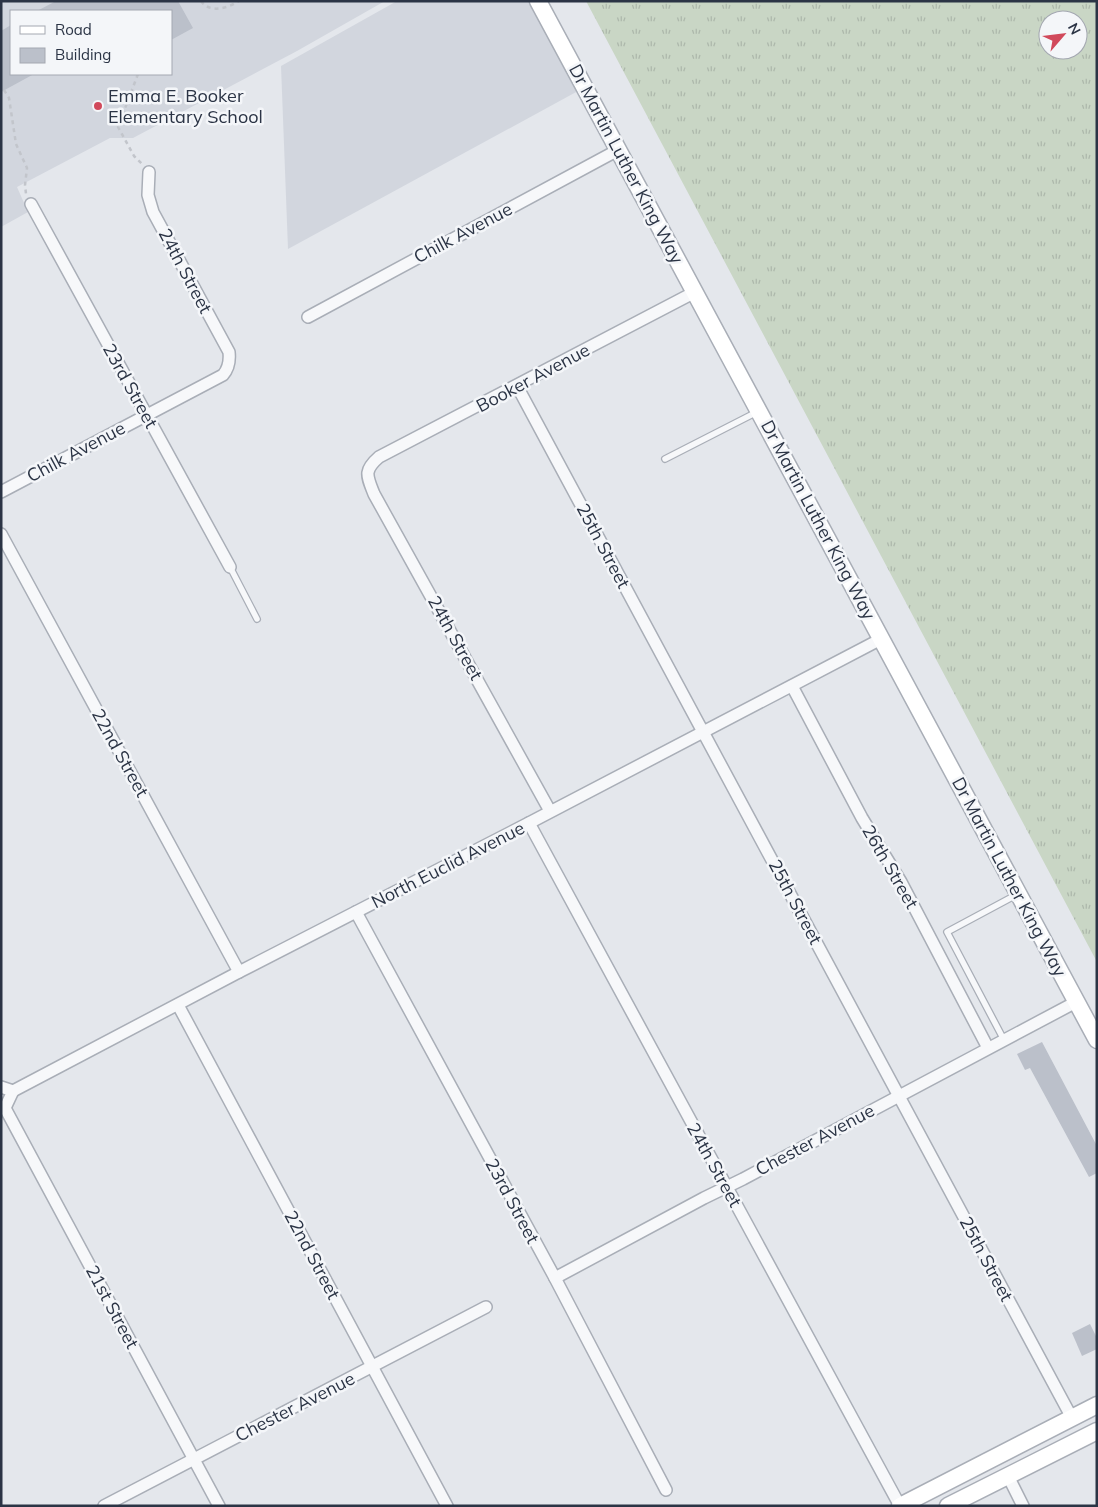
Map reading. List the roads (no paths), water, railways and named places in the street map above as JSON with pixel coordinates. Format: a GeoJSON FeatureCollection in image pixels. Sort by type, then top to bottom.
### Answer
{"type":"FeatureCollection","features":[{"type":"Feature","properties":{"kind":"street","name":"Dr Martin Luther King Way"},"geometry":{"type":"LineString","coordinates":[[538,1],[1097,1040]]}},
{"type":"Feature","properties":{"kind":"street","name":"Chilk Avenue"},"geometry":{"type":"LineString","coordinates":[[308,317],[618,150]]}},
{"type":"Feature","properties":{"kind":"street","name":"24th Street"},"geometry":{"type":"LineString","coordinates":[[148,172],[148,195],[153,212],[229,352],[228,368]]}},
{"type":"Feature","properties":{"kind":"street","name":"23rd Street"},"geometry":{"type":"LineString","coordinates":[[31,199],[146,415],[230,567]]}},
{"type":"Feature","properties":{"kind":"street","name":"Booker Avenue"},"geometry":{"type":"LineString","coordinates":[[371,464],[380,457],[695,292]]}},
{"type":"Feature","properties":{"kind":"street","name":"Chilk Avenue"},"geometry":{"type":"LineString","coordinates":[[1,492],[222,375],[228,368]]}},
{"type":"Feature","properties":{"kind":"street","name":"25th Street"},"geometry":{"type":"LineString","coordinates":[[517,386],[1072,1418]]}},
{"type":"Feature","properties":{"kind":"street","name":"24th Street"},"geometry":{"type":"LineString","coordinates":[[371,464],[367,478],[374,494],[550,811]]}},
{"type":"Feature","properties":{"kind":"street","name":"22nd Street"},"geometry":{"type":"LineString","coordinates":[[1,534],[239,972]]}},
{"type":"Feature","properties":{"kind":"street","name":"North Euclid Avenue"},"geometry":{"type":"LineString","coordinates":[[13,1091],[239,972],[529,824],[550,811],[881,639]]}},
{"type":"Feature","properties":{"kind":"street","name":"26th Street"},"geometry":{"type":"LineString","coordinates":[[792,686],[862,818],[901,882],[988,1048]]}},
{"type":"Feature","properties":{"kind":"street","name":"24th Street"},"geometry":{"type":"LineString","coordinates":[[529,824],[900,1506]]}},
{"type":"Feature","properties":{"kind":"street","name":"23rd Street"},"geometry":{"type":"LineString","coordinates":[[356,912],[555,1278],[666,1490]]}},
{"type":"Feature","properties":{"kind":"street","name":"Chester Avenue"},"geometry":{"type":"LineString","coordinates":[[555,1278],[1076,1002]]}},
{"type":"Feature","properties":{"kind":"street","name":"22nd Street"},"geometry":{"type":"LineString","coordinates":[[178,1005],[447,1506]]}},
{"type":"Feature","properties":{"kind":"street"},"geometry":{"type":"LineString","coordinates":[[1,1087],[13,1091],[3,1108]]}},
{"type":"Feature","properties":{"kind":"street","name":"21st Street"},"geometry":{"type":"LineString","coordinates":[[3,1108],[219,1506]]}},
{"type":"Feature","properties":{"kind":"street","name":"Chester Avenue"},"geometry":{"type":"LineString","coordinates":[[104,1506],[486,1307]]}},
{"type":"Feature","properties":{"kind":"street"},"geometry":{"type":"LineString","coordinates":[[900,1506],[1097,1406]]}},
{"type":"Feature","properties":{"kind":"street"},"geometry":{"type":"LineString","coordinates":[[948,1506],[1097,1431]]}},
{"type":"Feature","properties":{"kind":"street"},"geometry":{"type":"LineString","coordinates":[[1008,1476],[1023,1506]]}},
{"type":"Feature","properties":{"kind":"lane"},"geometry":{"type":"LineString","coordinates":[[665,459],[759,411]]}},
{"type":"Feature","properties":{"kind":"lane"},"geometry":{"type":"LineString","coordinates":[[230,567],[257,619]]}},
{"type":"Feature","properties":{"kind":"lane"},"geometry":{"type":"LineString","coordinates":[[1004,1040],[947,932],[1018,894]]}},
{"type":"Feature","properties":{"kind":"place","name":"Emma E. Booker Elementary School"},"geometry":{"type":"Point","coordinates":[98,106]}}]}
